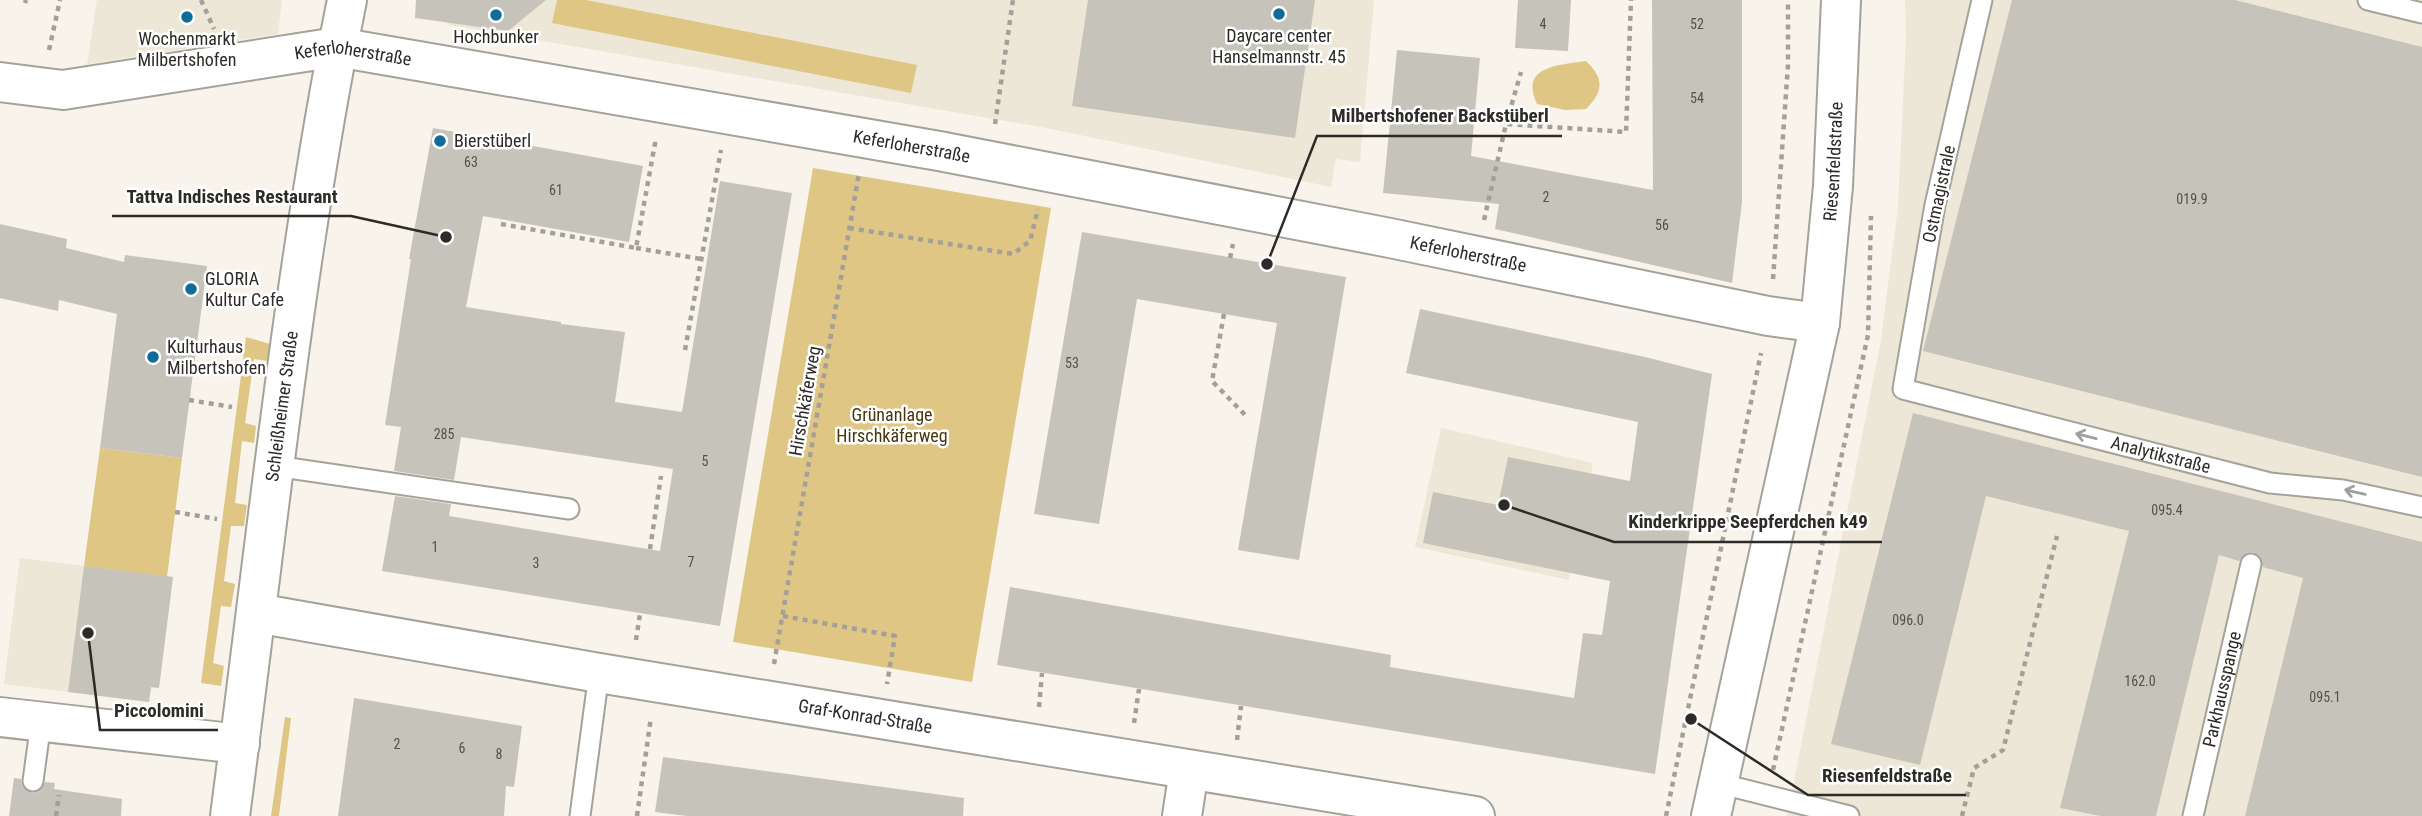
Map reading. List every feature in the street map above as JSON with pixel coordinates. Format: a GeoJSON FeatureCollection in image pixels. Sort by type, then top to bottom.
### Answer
{"type":"FeatureCollection","features":[{"type":"Feature","properties":{"kind":"street","name":"Schleißheimer Straße"},"geometry":{"type":"LineString","coordinates":[[230,816],[295,313],[326,107],[347,0]]}},
{"type":"Feature","properties":{"kind":"street","name":"Riesenfeldstraße"},"geometry":{"type":"LineString","coordinates":[[1714,800],[1820,323],[1833,186],[1841,0]]}},
{"type":"Feature","properties":{"kind":"street","name":"Keferloherstraße"},"geometry":{"type":"LineString","coordinates":[[0,82],[63,90],[337,47],[864,138],[1390,238],[1768,316],[1820,323]]}},
{"type":"Feature","properties":{"kind":"street","name":"Graf-Konrad-Straße"},"geometry":{"type":"LineString","coordinates":[[256,613],[599,673],[1475,816]]}},
{"type":"Feature","properties":{"kind":"street"},"geometry":{"type":"LineString","coordinates":[[0,717],[240,744]]}},
{"type":"Feature","properties":{"kind":"street"},"geometry":{"type":"LineString","coordinates":[[1182,816],[1189,770]]}},
{"type":"Feature","properties":{"kind":"lane","name":"Ostmagistrale"},"geometry":{"type":"LineString","coordinates":[[1903,389],[1935,205],[1982,0]]}},
{"type":"Feature","properties":{"kind":"lane"},"geometry":{"type":"LineString","coordinates":[[2368,0],[2422,13]]}},
{"type":"Feature","properties":{"kind":"lane","name":"Analytikstraße"},"geometry":{"type":"LineString","coordinates":[[1903,389],[2270,483],[2343,489],[2422,507]]}},
{"type":"Feature","properties":{"kind":"lane"},"geometry":{"type":"LineString","coordinates":[[275,466],[569,509]]}},
{"type":"Feature","properties":{"kind":"lane","name":"Parkhausspange"},"geometry":{"type":"LineString","coordinates":[[2193,816],[2251,564]]}},
{"type":"Feature","properties":{"kind":"lane"},"geometry":{"type":"LineString","coordinates":[[580,816],[599,673]]}},
{"type":"Feature","properties":{"kind":"lane"},"geometry":{"type":"LineString","coordinates":[[33,781],[41,722]]}},
{"type":"Feature","properties":{"kind":"lane"},"geometry":{"type":"LineString","coordinates":[[1714,800],[1849,816]]}},
{"type":"Feature","properties":{"kind":"path"},"geometry":{"type":"LineString","coordinates":[[48,55],[60,0]]}},
{"type":"Feature","properties":{"kind":"path"},"geometry":{"type":"LineString","coordinates":[[989,162],[1013,0]]}},
{"type":"Feature","properties":{"kind":"path"},"geometry":{"type":"LineString","coordinates":[[1506,124],[1626,132],[1631,0]]}},
{"type":"Feature","properties":{"kind":"path"},"geometry":{"type":"LineString","coordinates":[[1666,816],[1768,316],[1774,267],[1787,76],[1788,0]]}},
{"type":"Feature","properties":{"kind":"path"},"geometry":{"type":"LineString","coordinates":[[1482,228],[1521,72]]}},
{"type":"Feature","properties":{"kind":"path"},"geometry":{"type":"LineString","coordinates":[[636,248],[656,134]]}},
{"type":"Feature","properties":{"kind":"path","name":"Hirschkäferweg"},"geometry":{"type":"LineString","coordinates":[[774,669],[864,138]]}},
{"type":"Feature","properties":{"kind":"path"},"geometry":{"type":"LineString","coordinates":[[685,350],[722,146]]}},
{"type":"Feature","properties":{"kind":"path"},"geometry":{"type":"LineString","coordinates":[[849,228],[1013,254],[1031,242],[1039,205]]}},
{"type":"Feature","properties":{"kind":"path"},"geometry":{"type":"LineString","coordinates":[[500,224],[701,259]]}},
{"type":"Feature","properties":{"kind":"path"},"geometry":{"type":"LineString","coordinates":[[1230,258],[1233,243]]}},
{"type":"Feature","properties":{"kind":"path"},"geometry":{"type":"LineString","coordinates":[[1224,314],[1212,381],[1248,418]]}},
{"type":"Feature","properties":{"kind":"path"},"geometry":{"type":"LineString","coordinates":[[190,400],[232,407]]}},
{"type":"Feature","properties":{"kind":"path"},"geometry":{"type":"LineString","coordinates":[[650,549],[661,475]]}},
{"type":"Feature","properties":{"kind":"path"},"geometry":{"type":"LineString","coordinates":[[175,512],[217,519]]}},
{"type":"Feature","properties":{"kind":"path"},"geometry":{"type":"LineString","coordinates":[[1962,816],[1973,768],[2003,750],[2057,536]]}},
{"type":"Feature","properties":{"kind":"path"},"geometry":{"type":"LineString","coordinates":[[635,647],[640,614]]}},
{"type":"Feature","properties":{"kind":"path"},"geometry":{"type":"LineString","coordinates":[[783,616],[895,636],[881,719]]}},
{"type":"Feature","properties":{"kind":"path"},"geometry":{"type":"LineString","coordinates":[[1133,728],[1139,690]]}},
{"type":"Feature","properties":{"kind":"path"},"geometry":{"type":"LineString","coordinates":[[1237,744],[1241,706]]}},
{"type":"Feature","properties":{"kind":"path"},"geometry":{"type":"LineString","coordinates":[[637,816],[651,717]]}},
{"type":"Feature","properties":{"kind":"shaded area","name":"Wochenmarkt Milbertshofen"},"geometry":{"type":"Polygon","coordinates":[[[97,0],[282,0],[278,34],[87,64],[97,0]]]}},
{"type":"Feature","properties":{"kind":"shaded area"},"geometry":{"type":"Polygon","coordinates":[[[430,0],[1374,0],[1360,162],[1336,159],[1331,187],[1046,128],[450,25],[436,17],[430,0]]]}},
{"type":"Feature","properties":{"kind":"shaded area"},"geometry":{"type":"Polygon","coordinates":[[[1905,0],[2422,0],[2422,816],[1787,816],[1881,340],[1898,207],[1906,36],[1905,0]]]}},
{"type":"Feature","properties":{"kind":"shaded area"},"geometry":{"type":"Polygon","coordinates":[[[1441,428],[1593,463],[1569,580],[1415,547],[1441,428]]]}},
{"type":"Feature","properties":{"kind":"shaded area"},"geometry":{"type":"Polygon","coordinates":[[[20,558],[173,577],[159,688],[151,688],[149,702],[4,684],[20,558]]]}},
{"type":"Feature","properties":{"kind":"green space"},"geometry":{"type":"Polygon","coordinates":[[[557,0],[586,0],[917,65],[911,93],[552,23],[557,0]]]}},
{"type":"Feature","properties":{"kind":"green space"},"geometry":{"type":"Polygon","coordinates":[[[1586,61],[1596,73],[1600,85],[1586,109],[1565,110],[1537,104],[1533,82],[1537,75],[1554,66],[1586,61]]]}},
{"type":"Feature","properties":{"kind":"green space","name":"Grünanlage Hirschkäferweg"},"geometry":{"type":"Polygon","coordinates":[[[813,168],[1051,208],[972,682],[733,642],[813,168]]]}},
{"type":"Feature","properties":{"kind":"green space"},"geometry":{"type":"Polygon","coordinates":[[[246,337],[270,344],[268,361],[254,359],[245,423],[256,426],[254,443],[242,441],[235,503],[247,505],[244,526],[231,526],[224,581],[235,584],[231,607],[221,606],[213,663],[224,666],[221,686],[201,683],[246,337]]]}},
{"type":"Feature","properties":{"kind":"green space"},"geometry":{"type":"Polygon","coordinates":[[[100,448],[182,458],[167,577],[84,566],[100,448]]]}},
{"type":"Feature","properties":{"kind":"green space"},"geometry":{"type":"Polygon","coordinates":[[[285,717],[291,718],[279,816],[271,816],[285,717]]]}},
{"type":"Feature","properties":{"kind":"building","name":"Hochbunker"},"geometry":{"type":"Polygon","coordinates":[[[416,0],[546,0],[508,31],[415,18],[416,0]]]}},
{"type":"Feature","properties":{"kind":"building"},"geometry":{"type":"Polygon","coordinates":[[[1088,0],[1315,0],[1295,138],[1072,106],[1088,0]]]}},
{"type":"Feature","properties":{"kind":"building"},"geometry":{"type":"Polygon","coordinates":[[[1518,0],[1571,0],[1568,51],[1515,48],[1518,0]]]}},
{"type":"Feature","properties":{"kind":"building"},"geometry":{"type":"Polygon","coordinates":[[[1652,0],[1742,0],[1742,202],[1732,283],[1495,229],[1499,204],[1383,193],[1397,50],[1480,58],[1471,156],[1653,190],[1652,0]]]}},
{"type":"Feature","properties":{"kind":"building"},"geometry":{"type":"Polygon","coordinates":[[[2012,0],[2235,0],[2422,47],[2422,477],[1923,351],[2012,0]]]}},
{"type":"Feature","properties":{"kind":"building"},"geometry":{"type":"Polygon","coordinates":[[[433,128],[643,166],[629,242],[483,216],[466,307],[625,332],[615,402],[682,412],[720,181],[792,193],[720,626],[382,571],[395,496],[451,504],[449,516],[660,551],[673,469],[461,437],[454,480],[394,471],[401,427],[385,425],[409,259],[433,128]]]}},
{"type":"Feature","properties":{"kind":"building","name":"Kulturhaus Milbertshofen"},"geometry":{"type":"Polygon","coordinates":[[[0,224],[67,239],[66,248],[124,262],[125,255],[207,266],[182,458],[100,448],[117,314],[59,300],[58,311],[0,298],[0,224]]]}},
{"type":"Feature","properties":{"kind":"building"},"geometry":{"type":"Polygon","coordinates":[[[1082,232],[1346,277],[1299,560],[1238,550],[1277,323],[1137,299],[1099,524],[1034,514],[1082,232]]]}},
{"type":"Feature","properties":{"kind":"building"},"geometry":{"type":"Polygon","coordinates":[[[1420,309],[1712,374],[1655,774],[997,665],[1010,587],[1391,655],[1390,667],[1574,698],[1583,633],[1602,635],[1610,581],[1423,543],[1433,492],[1498,505],[1508,457],[1630,481],[1638,422],[1406,373],[1420,309]]]}},
{"type":"Feature","properties":{"kind":"building"},"geometry":{"type":"Polygon","coordinates":[[[1913,413],[2422,542],[2422,816],[2245,816],[2303,578],[2263,567],[2260,556],[2253,552],[2247,553],[2239,561],[2219,555],[2156,816],[2101,816],[2060,808],[2129,531],[1986,496],[1920,765],[1831,744],[1913,413]]]}},
{"type":"Feature","properties":{"kind":"building"},"geometry":{"type":"Polygon","coordinates":[[[84,566],[173,577],[159,688],[151,687],[149,702],[68,692],[84,566]]]}},
{"type":"Feature","properties":{"kind":"building"},"geometry":{"type":"Polygon","coordinates":[[[354,698],[522,726],[514,787],[506,786],[504,816],[338,816],[354,698]]]}},
{"type":"Feature","properties":{"kind":"building"},"geometry":{"type":"Polygon","coordinates":[[[663,757],[964,798],[963,816],[687,816],[655,812],[663,757]]]}},
{"type":"Feature","properties":{"kind":"building"},"geometry":{"type":"Polygon","coordinates":[[[14,778],[21,779],[22,786],[31,793],[38,792],[45,782],[55,783],[54,789],[122,799],[121,816],[9,816],[14,778]]]}},
{"type":"Feature","properties":{"kind":"place","name":"Daycare center Hanselmannstr. 45"},"geometry":{"type":"Point","coordinates":[1279,14]}},
{"type":"Feature","properties":{"kind":"place","name":"Hochbunker"},"geometry":{"type":"Point","coordinates":[496,15]}},
{"type":"Feature","properties":{"kind":"place","name":"Wochenmarkt Milbertshofen"},"geometry":{"type":"Point","coordinates":[187,17]}},
{"type":"Feature","properties":{"kind":"place","name":"Bierstüberl"},"geometry":{"type":"Point","coordinates":[440,141]}},
{"type":"Feature","properties":{"kind":"place","name":"Tattva Indisches Restaurant"},"geometry":{"type":"Point","coordinates":[446,237]}},
{"type":"Feature","properties":{"kind":"place","name":"Milbertshofener Backstüberl"},"geometry":{"type":"Point","coordinates":[1267,264]}},
{"type":"Feature","properties":{"kind":"place","name":"GLORIA Kultur Cafe"},"geometry":{"type":"Point","coordinates":[191,289]}},
{"type":"Feature","properties":{"kind":"place","name":"Kulturhaus Milbertshofen"},"geometry":{"type":"Point","coordinates":[153,357]}},
{"type":"Feature","properties":{"kind":"place","name":"Kinderkrippe Seepferdchen k49"},"geometry":{"type":"Point","coordinates":[1504,505]}},
{"type":"Feature","properties":{"kind":"place","name":"Piccolomini"},"geometry":{"type":"Point","coordinates":[88,633]}},
{"type":"Feature","properties":{"kind":"place","name":"Riesenfeldstraße"},"geometry":{"type":"Point","coordinates":[1691,719]}}]}
